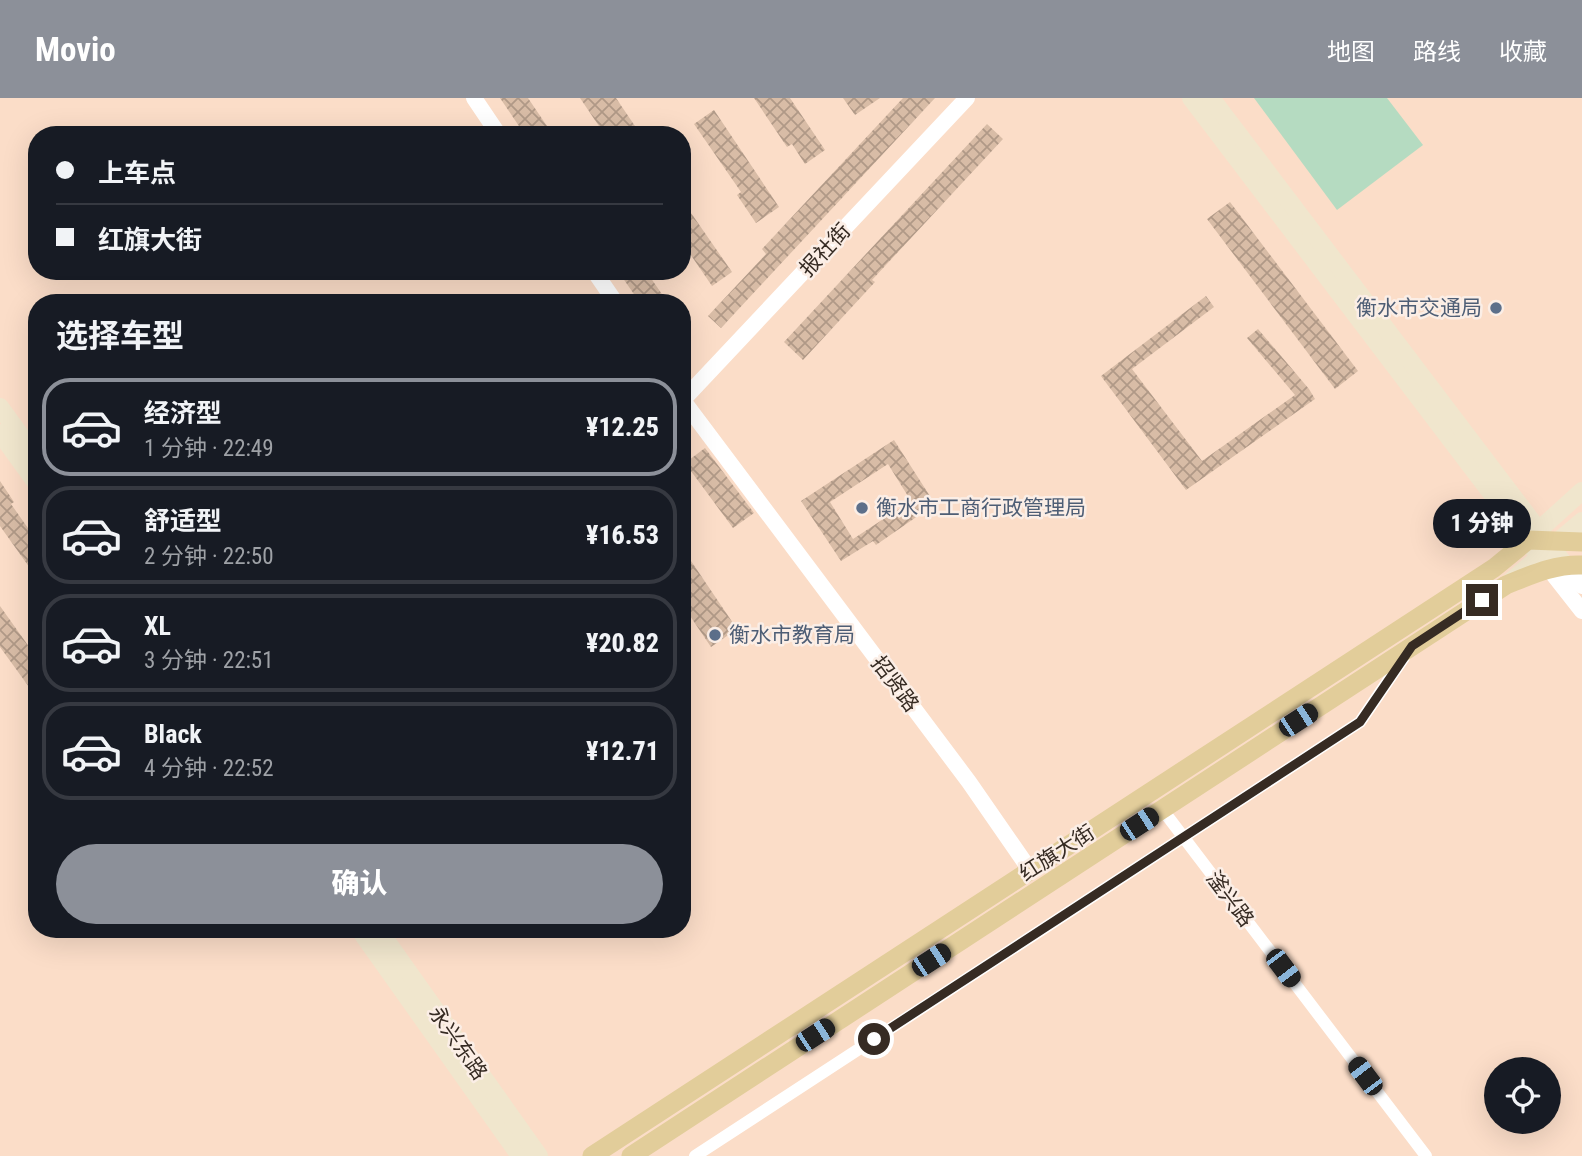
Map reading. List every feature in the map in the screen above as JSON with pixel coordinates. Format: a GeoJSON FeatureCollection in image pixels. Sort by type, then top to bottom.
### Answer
{"type":"FeatureCollection","features":[{"type":"Feature","properties":{"kind":"main road"},"geometry":{"type":"LineString","coordinates":[[1191,98],[1551,550]]}},
{"type":"Feature","properties":{"kind":"main road"},"geometry":{"type":"LineString","coordinates":[[1211,98],[1551,550]]}},
{"type":"Feature","properties":{"kind":"main road"},"geometry":{"type":"LineString","coordinates":[[0,407],[28,446]]}},
{"type":"Feature","properties":{"kind":"main road"},"geometry":{"type":"LineString","coordinates":[[0,433],[28,472]]}},
{"type":"Feature","properties":{"kind":"main road","name":"红旗大街"},"geometry":{"type":"LineString","coordinates":[[592,1156],[1494,568],[1551,550],[1582,491]]}},
{"type":"Feature","properties":{"kind":"main road","name":"红旗大街"},"geometry":{"type":"LineString","coordinates":[[631,1156],[1506,585],[1551,550],[1582,521]]}},
{"type":"Feature","properties":{"kind":"main road"},"geometry":{"type":"LineString","coordinates":[[1551,550],[1582,542]]}},
{"type":"Feature","properties":{"kind":"main road","name":"永兴东路"},"geometry":{"type":"LineString","coordinates":[[365,938],[520,1156]]}},
{"type":"Feature","properties":{"kind":"main road","name":"永兴东路"},"geometry":{"type":"LineString","coordinates":[[384,938],[539,1156]]}},
{"type":"Feature","properties":{"kind":"street"},"geometry":{"type":"LineString","coordinates":[[474,98],[493,126]]}},
{"type":"Feature","properties":{"kind":"street","name":"报社街"},"geometry":{"type":"LineString","coordinates":[[691,391],[967,98]]}},
{"type":"Feature","properties":{"kind":"street","name":"招贤路"},"geometry":{"type":"LineString","coordinates":[[691,411],[969,782],[1030,870]]}},
{"type":"Feature","properties":{"kind":"street"},"geometry":{"type":"LineString","coordinates":[[1551,550],[1582,586]]}},
{"type":"Feature","properties":{"kind":"street"},"geometry":{"type":"LineString","coordinates":[[1551,550],[1582,611]]}},
{"type":"Feature","properties":{"kind":"street"},"geometry":{"type":"LineString","coordinates":[[695,1156],[1360,722],[1412,646]]}},
{"type":"Feature","properties":{"kind":"street","name":"滏兴路"},"geometry":{"type":"LineString","coordinates":[[1162,809],[1426,1156]]}},
{"type":"Feature","properties":{"kind":"green space"},"geometry":{"type":"Polygon","coordinates":[[[1254,98],[1387,98],[1423,145],[1337,210],[1254,98]]]}},
{"type":"Feature","properties":{"kind":"building"},"geometry":{"type":"Polygon","coordinates":[[[500,98],[528,98],[547,126],[519,126],[500,98]]]}},
{"type":"Feature","properties":{"kind":"building"},"geometry":{"type":"Polygon","coordinates":[[[580,98],[616,98],[635,126],[599,126],[580,98]]]}},
{"type":"Feature","properties":{"kind":"building"},"geometry":{"type":"Polygon","coordinates":[[[754,98],[790,98],[825,150],[805,164],[792,144],[787,147],[754,98]]]}},
{"type":"Feature","properties":{"kind":"building"},"geometry":{"type":"Polygon","coordinates":[[[843,98],[880,98],[855,115],[843,98]]]}},
{"type":"Feature","properties":{"kind":"building"},"geometry":{"type":"Polygon","coordinates":[[[903,98],[935,98],[721,328],[708,316],[766,254],[762,249],[903,98]]]}},
{"type":"Feature","properties":{"kind":"building"},"geometry":{"type":"Polygon","coordinates":[[[714,110],[779,207],[756,223],[737,195],[741,192],[694,124],[714,110]]]}},
{"type":"Feature","properties":{"kind":"building"},"geometry":{"type":"Polygon","coordinates":[[[987,124],[1003,139],[872,280],[875,282],[803,360],[784,342],[987,124]]]}},
{"type":"Feature","properties":{"kind":"building"},"geometry":{"type":"Polygon","coordinates":[[[1230,202],[1358,371],[1335,389],[1207,219],[1230,202]]]}},
{"type":"Feature","properties":{"kind":"building"},"geometry":{"type":"Polygon","coordinates":[[[691,213],[732,272],[712,286],[691,255],[691,213]]]}},
{"type":"Feature","properties":{"kind":"building"},"geometry":{"type":"Polygon","coordinates":[[[624,280],[652,280],[662,294],[634,294],[624,280]]]}},
{"type":"Feature","properties":{"kind":"building"},"geometry":{"type":"Polygon","coordinates":[[[1206,296],[1214,307],[1132,369],[1202,461],[1295,395],[1247,338],[1258,329],[1315,399],[1186,490],[1101,376],[1206,296]]]}},
{"type":"Feature","properties":{"kind":"building"},"geometry":{"type":"Polygon","coordinates":[[[894,440],[935,504],[876,545],[873,541],[841,561],[801,501],[894,440]],[[888,464],[830,502],[853,539],[911,501],[888,464]]]}},
{"type":"Feature","properties":{"kind":"building"},"geometry":{"type":"Polygon","coordinates":[[[705,448],[754,513],[733,528],[691,471],[691,458],[705,448]]]}},
{"type":"Feature","properties":{"kind":"building"},"geometry":{"type":"Polygon","coordinates":[[[0,481],[14,502],[11,504],[28,528],[28,565],[0,526],[0,481]]]}},
{"type":"Feature","properties":{"kind":"building"},"geometry":{"type":"Polygon","coordinates":[[[691,561],[737,629],[711,647],[691,617],[691,561]]]}},
{"type":"Feature","properties":{"kind":"building"},"geometry":{"type":"Polygon","coordinates":[[[0,606],[28,645],[28,686],[0,647],[0,606]]]}},
{"type":"Feature","properties":{"kind":"place","name":"衡水市交通局"},"geometry":{"type":"Point","coordinates":[1496,308]}},
{"type":"Feature","properties":{"kind":"place","name":"衡水市工商行政管理局"},"geometry":{"type":"Point","coordinates":[862,508]}},
{"type":"Feature","properties":{"kind":"place","name":"衡水市教育局"},"geometry":{"type":"Point","coordinates":[715,635]}},
{"type":"Feature","properties":{"kind":"route"},"geometry":{"type":"LineString","coordinates":[[874,1039],[1360,722],[1412,646],[1482,600]]}}]}
